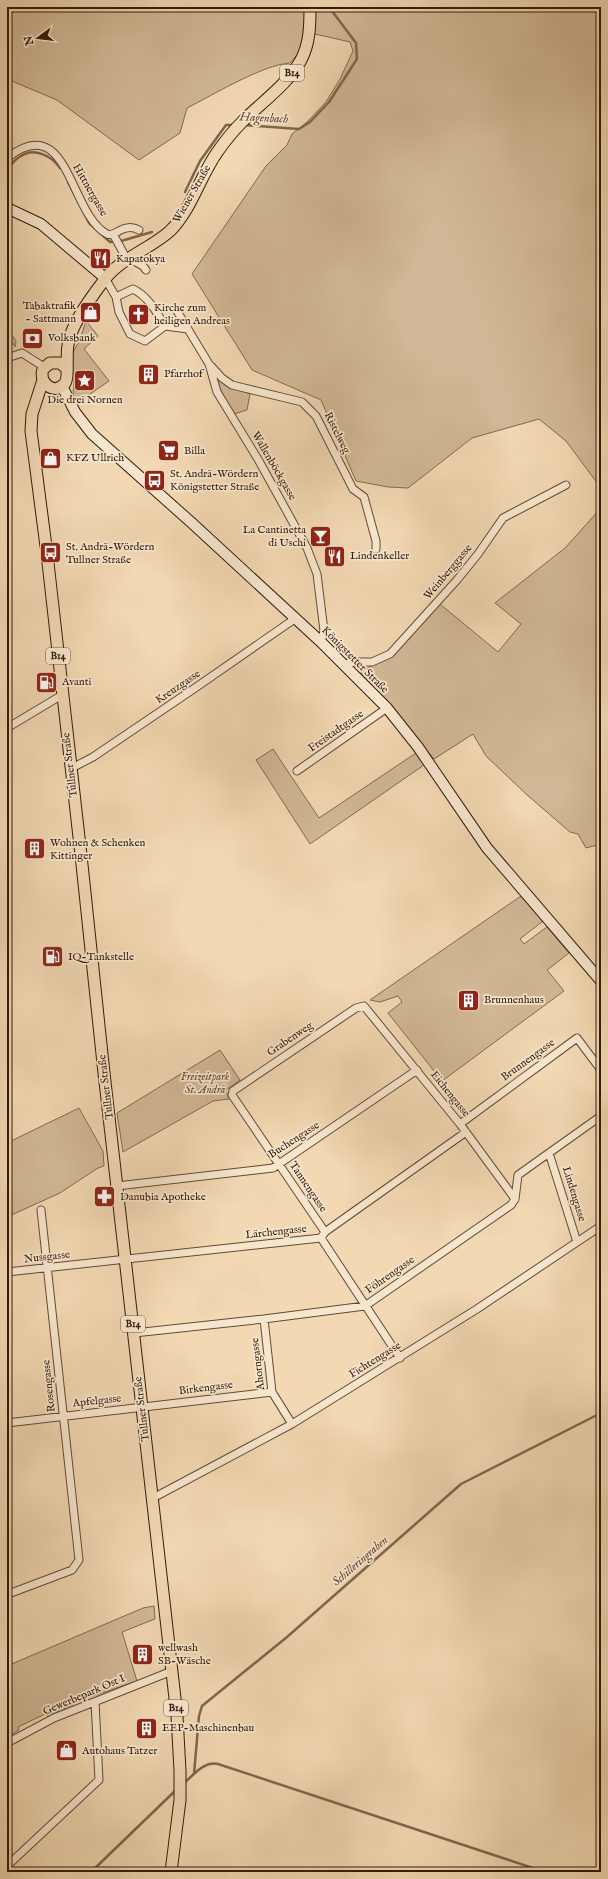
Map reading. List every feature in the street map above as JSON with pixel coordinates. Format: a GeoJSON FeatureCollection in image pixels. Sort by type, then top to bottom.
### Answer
{"type":"FeatureCollection","features":[{"type":"Feature","properties":{"kind":"main road","name":"Wiener Straße"},"geometry":{"type":"LineString","coordinates":[[105,278],[129,259],[157,242],[171,230],[187,207],[217,151],[242,122],[295,70],[308,44],[310,7]]}},
{"type":"Feature","properties":{"kind":"main road"},"geometry":{"type":"LineString","coordinates":[[7,208],[41,224],[105,278]]}},
{"type":"Feature","properties":{"kind":"main road","name":"B14"},"geometry":{"type":"LineString","coordinates":[[42,380],[41,375],[48,364],[68,343],[86,306],[105,278]]}},
{"type":"Feature","properties":{"kind":"main road","name":"B14"},"geometry":{"type":"LineString","coordinates":[[58,387],[67,380],[66,368],[68,343]]}},
{"type":"Feature","properties":{"kind":"main road"},"geometry":{"type":"LineString","coordinates":[[48,364],[60,363],[66,368]]}},
{"type":"Feature","properties":{"kind":"main road"},"geometry":{"type":"LineString","coordinates":[[42,380],[47,386],[58,387]]}},
{"type":"Feature","properties":{"kind":"main road","name":"Tullner Straße"},"geometry":{"type":"LineString","coordinates":[[42,380],[32,414],[31,431],[47,554],[172,1671],[180,1771],[180,1800],[170,1872]]}},
{"type":"Feature","properties":{"kind":"main road"},"geometry":{"type":"LineString","coordinates":[[36,404],[58,387]]}},
{"type":"Feature","properties":{"kind":"main road","name":"Königstetter Straße"},"geometry":{"type":"LineString","coordinates":[[58,387],[92,434],[296,618],[387,708],[418,747],[487,848],[601,981]]}},
{"type":"Feature","properties":{"kind":"street","name":"Hittnergasse"},"geometry":{"type":"LineString","coordinates":[[7,158],[18,150],[34,144],[50,151],[66,170],[88,213],[95,223],[108,234],[114,236]]}},
{"type":"Feature","properties":{"kind":"street"},"geometry":{"type":"LineString","coordinates":[[139,230],[126,228],[114,236],[119,248],[125,256],[143,266],[146,270]]}},
{"type":"Feature","properties":{"kind":"street"},"geometry":{"type":"LineString","coordinates":[[105,278],[116,297],[119,312],[130,334],[145,341],[165,326],[188,329]]}},
{"type":"Feature","properties":{"kind":"street"},"geometry":{"type":"LineString","coordinates":[[116,297],[133,289],[140,292],[150,302],[165,326]]}},
{"type":"Feature","properties":{"kind":"street","name":"Wallenböckgasse"},"geometry":{"type":"LineString","coordinates":[[177,311],[209,364],[217,392],[289,514],[307,548],[318,574],[324,631],[321,642]]}},
{"type":"Feature","properties":{"kind":"street"},"geometry":{"type":"LineString","coordinates":[[7,358],[22,353],[48,364]]}},
{"type":"Feature","properties":{"kind":"street","name":"Ristelweg"},"geometry":{"type":"LineString","coordinates":[[209,364],[222,378],[232,385],[302,402],[309,408],[316,416],[327,435],[353,489],[364,497],[376,541],[376,549]]}},
{"type":"Feature","properties":{"kind":"street","name":"Weinberggasse"},"geometry":{"type":"LineString","coordinates":[[344,664],[355,662],[372,662],[390,654],[461,575],[504,518],[566,485]]}},
{"type":"Feature","properties":{"kind":"street","name":"Kreuzgasse"},"geometry":{"type":"LineString","coordinates":[[70,770],[189,693],[296,618]]}},
{"type":"Feature","properties":{"kind":"street"},"geometry":{"type":"LineString","coordinates":[[7,728],[62,695]]}},
{"type":"Feature","properties":{"kind":"street","name":"Freistadtgasse"},"geometry":{"type":"LineString","coordinates":[[297,771],[387,708]]}},
{"type":"Feature","properties":{"kind":"street","name":"Eichengasse"},"geometry":{"type":"LineString","coordinates":[[364,1006],[460,1124],[515,1199]]}},
{"type":"Feature","properties":{"kind":"street","name":"Grabenweg"},"geometry":{"type":"LineString","coordinates":[[232,1095],[233,1091],[356,1008],[364,1006]]}},
{"type":"Feature","properties":{"kind":"street","name":"Brunnengasse"},"geometry":{"type":"LineString","coordinates":[[460,1124],[577,1038],[601,1070]]}},
{"type":"Feature","properties":{"kind":"street","name":"Buchengasse"},"geometry":{"type":"LineString","coordinates":[[117,1186],[273,1168],[280,1165],[417,1070]]}},
{"type":"Feature","properties":{"kind":"street","name":"Tannengasse"},"geometry":{"type":"LineString","coordinates":[[232,1095],[280,1165],[365,1306],[400,1358]]}},
{"type":"Feature","properties":{"kind":"street"},"geometry":{"type":"LineString","coordinates":[[515,1199],[518,1175],[601,1116]]}},
{"type":"Feature","properties":{"kind":"street","name":"Lärchengasse"},"geometry":{"type":"LineString","coordinates":[[89,1263],[126,1260],[323,1235],[466,1132]]}},
{"type":"Feature","properties":{"kind":"street","name":"Lindengasse"},"geometry":{"type":"LineString","coordinates":[[549,1153],[577,1242]]}},
{"type":"Feature","properties":{"kind":"street","name":"Föhrengasse"},"geometry":{"type":"LineString","coordinates":[[134,1333],[365,1306],[511,1205],[515,1199]]}},
{"type":"Feature","properties":{"kind":"street","name":"Rosengasse"},"geometry":{"type":"LineString","coordinates":[[7,1591],[11,1593],[72,1570],[79,1560],[41,1210]]}},
{"type":"Feature","properties":{"kind":"street","name":"Fichtengasse"},"geometry":{"type":"LineString","coordinates":[[153,1498],[292,1424],[477,1309],[601,1226]]}},
{"type":"Feature","properties":{"kind":"street","name":"Nussgasse"},"geometry":{"type":"LineString","coordinates":[[7,1272],[89,1263]]}},
{"type":"Feature","properties":{"kind":"street","name":"Ahorngasse"},"geometry":{"type":"LineString","coordinates":[[264,1319],[272,1392],[292,1424]]}},
{"type":"Feature","properties":{"kind":"street","name":"Birkengasse"},"geometry":{"type":"LineString","coordinates":[[142,1407],[272,1392]]}},
{"type":"Feature","properties":{"kind":"street","name":"Apfelgasse"},"geometry":{"type":"LineString","coordinates":[[7,1423],[63,1415],[142,1407]]}},
{"type":"Feature","properties":{"kind":"street","name":"Gewerbepark Ost I"},"geometry":{"type":"LineString","coordinates":[[7,1743],[54,1718],[172,1671]]}},
{"type":"Feature","properties":{"kind":"street"},"geometry":{"type":"LineString","coordinates":[[7,1866],[99,1780],[95,1702]]}},
{"type":"Feature","properties":{"kind":"green space"},"geometry":{"type":"Polygon","coordinates":[[[7,7],[601,7],[601,488],[566,441],[539,419],[472,438],[408,488],[388,487],[356,481],[321,400],[252,370],[192,274],[266,166],[287,145],[292,134],[307,122],[326,102],[340,79],[353,51],[350,42],[315,34],[290,63],[266,69],[252,75],[187,108],[180,133],[139,160],[57,100],[7,79],[7,7]]]}},
{"type":"Feature","properties":{"kind":"green space"},"geometry":{"type":"Polygon","coordinates":[[[86,321],[98,336],[84,349],[109,381],[80,401],[73,397],[74,377],[71,367],[71,355],[79,342],[86,321]]]}},
{"type":"Feature","properties":{"kind":"green space"},"geometry":{"type":"Polygon","coordinates":[[[7,328],[16,341],[15,347],[12,342],[7,344],[7,328]]]}},
{"type":"Feature","properties":{"kind":"green space"},"geometry":{"type":"Polygon","coordinates":[[[214,372],[231,386],[250,394],[247,410],[234,414],[221,391],[214,372]]]}},
{"type":"Feature","properties":{"kind":"green space"},"geometry":{"type":"Polygon","coordinates":[[[601,508],[601,844],[586,848],[578,834],[570,832],[526,794],[486,756],[473,734],[434,759],[360,672],[391,656],[440,604],[498,652],[521,624],[495,603],[565,548],[601,508]]]}},
{"type":"Feature","properties":{"kind":"green space"},"geometry":{"type":"Polygon","coordinates":[[[273,749],[319,818],[416,753],[424,765],[310,844],[256,760],[273,749]]]}},
{"type":"Feature","properties":{"kind":"green space"},"geometry":{"type":"Polygon","coordinates":[[[521,896],[543,921],[520,939],[524,944],[547,927],[569,953],[547,970],[564,991],[442,1081],[388,1013],[402,1002],[398,996],[380,1002],[370,1000],[521,896]]]}},
{"type":"Feature","properties":{"kind":"green space","name":"Freizeitpark St. Andrä"},"geometry":{"type":"Polygon","coordinates":[[[220,1050],[240,1080],[226,1090],[229,1099],[213,1101],[123,1152],[117,1113],[220,1050]]]}},
{"type":"Feature","properties":{"kind":"green space"},"geometry":{"type":"Polygon","coordinates":[[[79,1108],[103,1151],[104,1166],[98,1168],[60,1193],[7,1217],[7,1143],[79,1108]]]}},
{"type":"Feature","properties":{"kind":"green space"},"geometry":{"type":"Polygon","coordinates":[[[154,1606],[155,1619],[122,1632],[137,1681],[73,1703],[73,1705],[47,1716],[45,1714],[18,1727],[19,1730],[7,1737],[7,1666],[143,1608],[154,1606]]]}},
{"type":"Feature","properties":{"kind":"waterway","name":"Hagenbach"},"geometry":{"type":"LineString","coordinates":[[244,125],[299,129],[310,122],[329,102],[357,59],[356,43],[329,7]]}},
{"type":"Feature","properties":{"kind":"waterway","name":"Hagenbach"},"geometry":{"type":"LineString","coordinates":[[185,192],[200,161],[226,125],[233,125]]}},
{"type":"Feature","properties":{"kind":"waterway","name":"Hagenbach"},"geometry":{"type":"LineString","coordinates":[[7,169],[19,157],[31,152],[48,157],[60,168]]}},
{"type":"Feature","properties":{"kind":"waterway","name":"Hagenbach"},"geometry":{"type":"LineString","coordinates":[[68,182],[89,223],[110,242],[121,241],[152,232]]}},
{"type":"Feature","properties":{"kind":"waterway","name":"Schilleringraben"},"geometry":{"type":"LineString","coordinates":[[194,1774],[199,1716],[202,1706],[287,1637],[461,1484],[601,1413]]}},
{"type":"Feature","properties":{"kind":"waterway"},"geometry":{"type":"LineString","coordinates":[[183,1784],[203,1767],[218,1764],[545,1872]]}},
{"type":"Feature","properties":{"kind":"waterway"},"geometry":{"type":"LineString","coordinates":[[91,1872],[176,1790]]}},
{"type":"Feature","properties":{"kind":"place","name":"Kapatokya"},"geometry":{"type":"Point","coordinates":[100,259]}},
{"type":"Feature","properties":{"kind":"place","name":"Tabaktrafik - Sattmann"},"geometry":{"type":"Point","coordinates":[91,312]}},
{"type":"Feature","properties":{"kind":"place","name":"Kirche zum heiligen Andreas"},"geometry":{"type":"Point","coordinates":[138,314]}},
{"type":"Feature","properties":{"kind":"place","name":"Volksbank"},"geometry":{"type":"Point","coordinates":[33,338]}},
{"type":"Feature","properties":{"kind":"place","name":"Pfarrhof"},"geometry":{"type":"Point","coordinates":[148,374]}},
{"type":"Feature","properties":{"kind":"place","name":"Die drei Nornen"},"geometry":{"type":"Point","coordinates":[85,380]}},
{"type":"Feature","properties":{"kind":"place","name":"Billa"},"geometry":{"type":"Point","coordinates":[168,451]}},
{"type":"Feature","properties":{"kind":"place","name":"KFZ Ullrich"},"geometry":{"type":"Point","coordinates":[51,458]}},
{"type":"Feature","properties":{"kind":"place","name":"St. Andrä-Wördern Königstetter Straße"},"geometry":{"type":"Point","coordinates":[154,480]}},
{"type":"Feature","properties":{"kind":"place","name":"La Cantinetta di Uschi"},"geometry":{"type":"Point","coordinates":[321,536]}},
{"type":"Feature","properties":{"kind":"place","name":"St. Andrä-Wördern Tullner Straße"},"geometry":{"type":"Point","coordinates":[51,553]}},
{"type":"Feature","properties":{"kind":"place","name":"Lindenkeller"},"geometry":{"type":"Point","coordinates":[334,556]}},
{"type":"Feature","properties":{"kind":"place","name":"Avanti"},"geometry":{"type":"Point","coordinates":[47,682]}},
{"type":"Feature","properties":{"kind":"place","name":"Wohnen & Schenken Kittinger"},"geometry":{"type":"Point","coordinates":[35,849]}},
{"type":"Feature","properties":{"kind":"place","name":"IQ-Tankstelle"},"geometry":{"type":"Point","coordinates":[53,957]}},
{"type":"Feature","properties":{"kind":"place","name":"Brunnenhaus"},"geometry":{"type":"Point","coordinates":[468,1000]}},
{"type":"Feature","properties":{"kind":"place","name":"Danubia Apotheke"},"geometry":{"type":"Point","coordinates":[105,1197]}},
{"type":"Feature","properties":{"kind":"place","name":"wellwash SB-Wäsche"},"geometry":{"type":"Point","coordinates":[143,1654]}},
{"type":"Feature","properties":{"kind":"place","name":"EEP-Maschinenbau"},"geometry":{"type":"Point","coordinates":[147,1728]}},
{"type":"Feature","properties":{"kind":"place","name":"Autohaus Tatzer"},"geometry":{"type":"Point","coordinates":[67,1751]}}]}
